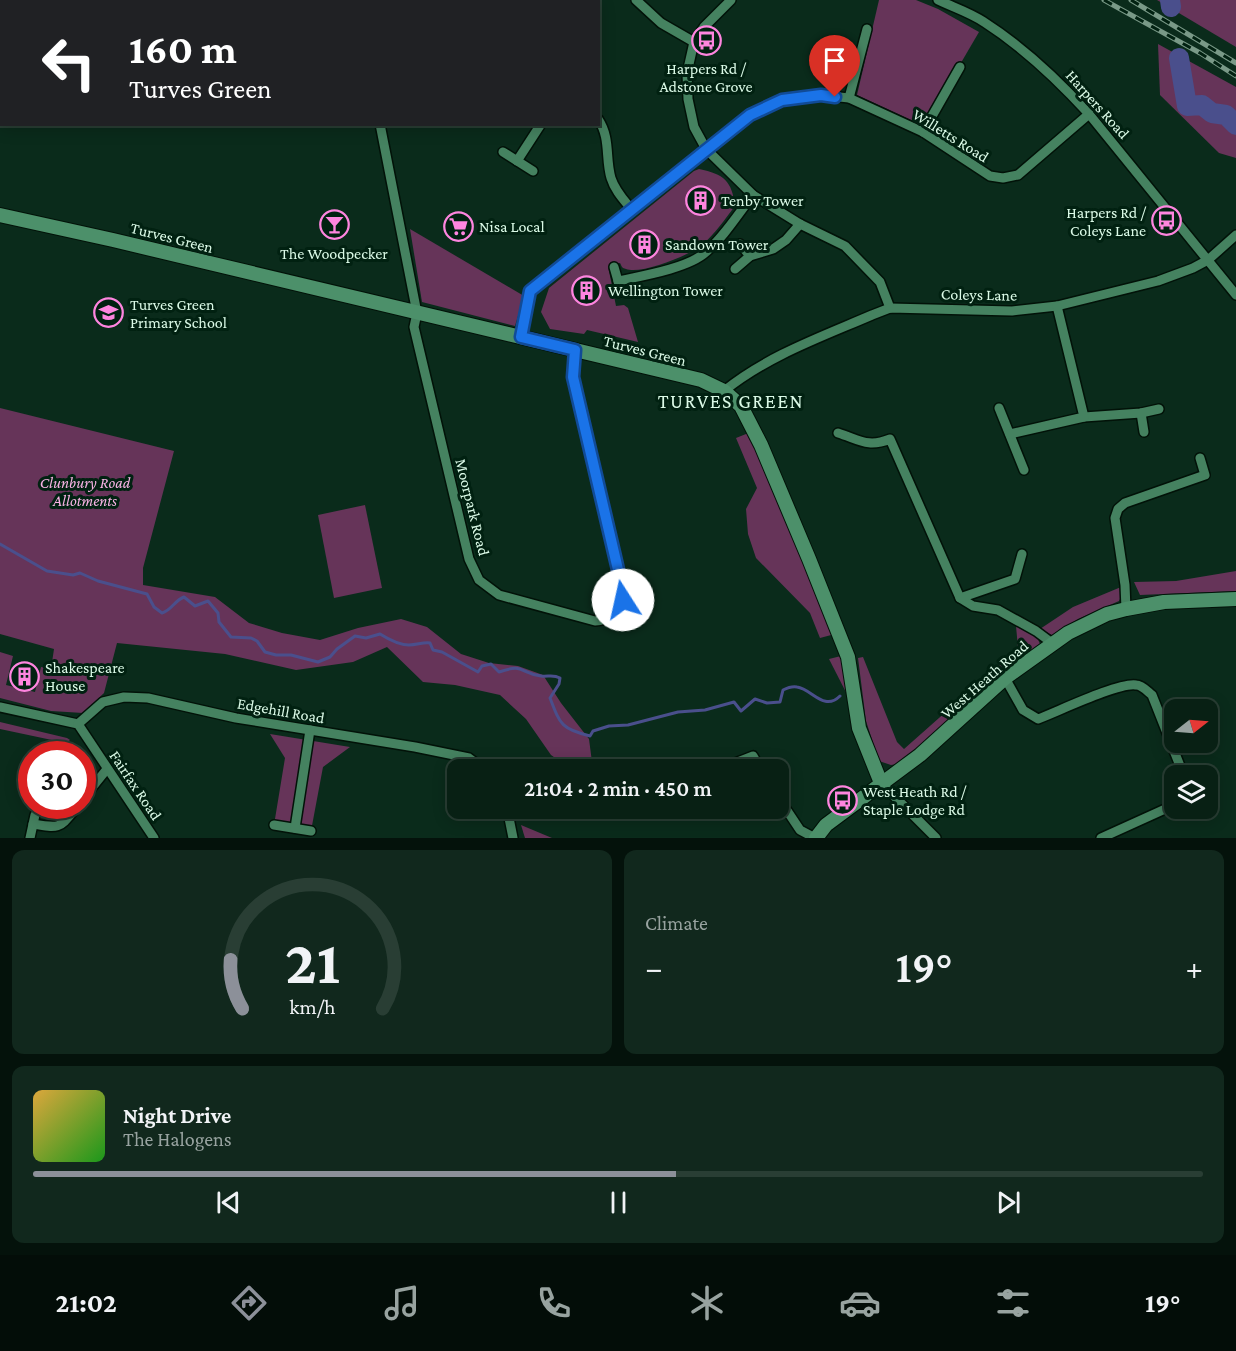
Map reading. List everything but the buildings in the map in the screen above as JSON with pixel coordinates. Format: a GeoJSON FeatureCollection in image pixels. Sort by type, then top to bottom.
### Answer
{"type":"FeatureCollection","features":[{"type":"Feature","properties":{"kind":"street"},"geometry":{"type":"LineString","coordinates":[[636,0],[661,24],[694,42]]}},
{"type":"Feature","properties":{"kind":"street"},"geometry":{"type":"LineString","coordinates":[[730,0],[704,27],[694,42],[687,73],[688,99],[694,127],[706,149],[753,195],[800,224],[845,246],[880,282],[890,308]]}},
{"type":"Feature","properties":{"kind":"street","name":"Harpers Road"},"geometry":{"type":"LineString","coordinates":[[938,0],[983,21],[1027,54],[1065,88],[1089,114],[1236,295]]}},
{"type":"Feature","properties":{"kind":"street"},"geometry":{"type":"LineString","coordinates":[[849,98],[867,29]]}},
{"type":"Feature","properties":{"kind":"street"},"geometry":{"type":"LineString","coordinates":[[923,132],[960,68]]}},
{"type":"Feature","properties":{"kind":"street","name":"Willetts Road"},"geometry":{"type":"LineString","coordinates":[[521,337],[530,291],[750,115],[782,100],[821,95],[849,98],[923,132],[990,176],[1003,178],[1018,175],[1089,114]]}},
{"type":"Feature","properties":{"kind":"street"},"geometry":{"type":"LineString","coordinates":[[600,122],[608,140],[612,180],[632,210]]}},
{"type":"Feature","properties":{"kind":"street"},"geometry":{"type":"LineString","coordinates":[[380,126],[417,313]]}},
{"type":"Feature","properties":{"kind":"street"},"geometry":{"type":"LineString","coordinates":[[518,161],[540,126]]}},
{"type":"Feature","properties":{"kind":"street"},"geometry":{"type":"LineString","coordinates":[[503,152],[532,171]]}},
{"type":"Feature","properties":{"kind":"street"},"geometry":{"type":"LineString","coordinates":[[618,281],[653,274],[705,254],[753,195]]}},
{"type":"Feature","properties":{"kind":"street","name":"Turves Green"},"geometry":{"type":"LineString","coordinates":[[0,215],[701,380],[724,391],[741,406],[809,559],[848,657],[859,728],[881,783]]}},
{"type":"Feature","properties":{"kind":"street"},"geometry":{"type":"LineString","coordinates":[[735,269],[750,256],[774,249],[786,240],[800,224]]}},
{"type":"Feature","properties":{"kind":"street","name":"Coleys Lane"},"geometry":{"type":"LineString","coordinates":[[724,391],[764,363],[890,308],[1012,311],[1057,306],[1158,281],[1193,268],[1208,260],[1236,235]]}},
{"type":"Feature","properties":{"kind":"street"},"geometry":{"type":"LineString","coordinates":[[740,244],[750,256]]}},
{"type":"Feature","properties":{"kind":"street"},"geometry":{"type":"LineString","coordinates":[[614,267],[620,292]]}},
{"type":"Feature","properties":{"kind":"street"},"geometry":{"type":"LineString","coordinates":[[1057,306],[1084,417]]}},
{"type":"Feature","properties":{"kind":"street","name":"Moorpark Road"},"geometry":{"type":"LineString","coordinates":[[417,313],[414,327],[469,559],[479,580],[499,595],[602,621],[609,618],[620,607],[623,591],[573,377],[575,350]]}},
{"type":"Feature","properties":{"kind":"street"},"geometry":{"type":"LineString","coordinates":[[999,408],[1023,470]]}},
{"type":"Feature","properties":{"kind":"street"},"geometry":{"type":"LineString","coordinates":[[1010,434],[1084,417],[1159,410]]}},
{"type":"Feature","properties":{"kind":"street"},"geometry":{"type":"LineString","coordinates":[[1141,413],[1144,432]]}},
{"type":"Feature","properties":{"kind":"street"},"geometry":{"type":"LineString","coordinates":[[838,433],[871,444],[878,444],[901,434]]}},
{"type":"Feature","properties":{"kind":"street"},"geometry":{"type":"LineString","coordinates":[[890,439],[960,598],[973,606],[998,610],[1036,631],[1052,643]]}},
{"type":"Feature","properties":{"kind":"street"},"geometry":{"type":"LineString","coordinates":[[1126,609],[1115,518],[1118,509],[1125,503],[1205,474],[1200,459]]}},
{"type":"Feature","properties":{"kind":"street"},"geometry":{"type":"LineString","coordinates":[[960,598],[1015,579],[1022,554]]}},
{"type":"Feature","properties":{"kind":"street","name":"West Heath Road"},"geometry":{"type":"LineString","coordinates":[[816,838],[826,825],[920,755],[1005,678],[1052,643],[1090,622],[1126,609],[1164,602],[1236,599]]}},
{"type":"Feature","properties":{"kind":"street"},"geometry":{"type":"LineString","coordinates":[[1005,678],[1023,710],[1038,719],[1119,687],[1136,684],[1144,687],[1152,695],[1180,765]]}},
{"type":"Feature","properties":{"kind":"street","name":"Edgehill Road"},"geometry":{"type":"LineString","coordinates":[[78,724],[103,702],[124,697],[148,698],[236,718],[415,747],[470,759]]}},
{"type":"Feature","properties":{"kind":"street"},"geometry":{"type":"LineString","coordinates":[[0,707],[78,724]]}},
{"type":"Feature","properties":{"kind":"street","name":"Fairfax Road"},"geometry":{"type":"LineString","coordinates":[[78,724],[154,838]]}},
{"type":"Feature","properties":{"kind":"street"},"geometry":{"type":"LineString","coordinates":[[295,828],[310,730]]}},
{"type":"Feature","properties":{"kind":"street"},"geometry":{"type":"LineString","coordinates":[[96,783],[107,769]]}},
{"type":"Feature","properties":{"kind":"street"},"geometry":{"type":"LineString","coordinates":[[881,783],[936,838]]}},
{"type":"Feature","properties":{"kind":"street"},"geometry":{"type":"LineString","coordinates":[[1101,838],[1164,810]]}},
{"type":"Feature","properties":{"kind":"street"},"geometry":{"type":"LineString","coordinates":[[789,814],[800,830],[816,838]]}},
{"type":"Feature","properties":{"kind":"street"},"geometry":{"type":"LineString","coordinates":[[30,838],[34,820],[55,828],[67,819]]}},
{"type":"Feature","properties":{"kind":"street"},"geometry":{"type":"LineString","coordinates":[[509,819],[513,838]]}},
{"type":"Feature","properties":{"kind":"street"},"geometry":{"type":"LineString","coordinates":[[273,825],[311,831]]}},
{"type":"Feature","properties":{"kind":"green space"},"geometry":{"type":"Polygon","coordinates":[[[879,0],[916,0],[938,9],[979,32],[924,126],[857,95],[879,0]]]}},
{"type":"Feature","properties":{"kind":"green space"},"geometry":{"type":"Polygon","coordinates":[[[1157,0],[1236,0],[1236,47],[1157,0]]]}},
{"type":"Feature","properties":{"kind":"green space"},"geometry":{"type":"Polygon","coordinates":[[[1158,44],[1236,87],[1236,158],[1219,153],[1160,95],[1158,44]]]}},
{"type":"Feature","properties":{"kind":"green space"},"geometry":{"type":"Polygon","coordinates":[[[699,169],[721,176],[729,185],[734,197],[735,206],[711,236],[687,254],[653,267],[633,270],[624,268],[620,263],[608,266],[616,306],[624,305],[628,308],[638,342],[587,330],[584,334],[550,329],[541,312],[549,288],[699,169]]]}},
{"type":"Feature","properties":{"kind":"green space"},"geometry":{"type":"Polygon","coordinates":[[[410,229],[524,296],[515,326],[422,302],[410,229]]]}},
{"type":"Feature","properties":{"kind":"green space","name":"Clunbury Road Allotments"},"geometry":{"type":"Polygon","coordinates":[[[0,408],[174,451],[143,568],[143,585],[215,597],[249,623],[282,633],[320,640],[358,628],[401,619],[427,627],[461,654],[489,663],[518,666],[543,675],[589,739],[592,759],[557,759],[551,755],[526,719],[500,695],[455,685],[423,682],[387,647],[353,662],[296,670],[225,654],[117,643],[104,693],[83,713],[51,711],[0,698],[0,652],[13,656],[6,685],[35,692],[41,667],[51,669],[54,649],[0,634],[0,408]]]}},
{"type":"Feature","properties":{"kind":"green space"},"geometry":{"type":"Polygon","coordinates":[[[751,432],[835,634],[820,638],[810,613],[756,558],[748,534],[746,509],[757,488],[736,438],[751,432]]]}},
{"type":"Feature","properties":{"kind":"green space"},"geometry":{"type":"Polygon","coordinates":[[[365,505],[382,588],[334,598],[318,515],[365,505]]]}},
{"type":"Feature","properties":{"kind":"green space"},"geometry":{"type":"Polygon","coordinates":[[[1236,571],[1236,591],[1140,595],[1134,582],[1176,581],[1236,571]]]}},
{"type":"Feature","properties":{"kind":"green space"},"geometry":{"type":"Polygon","coordinates":[[[1121,587],[1119,601],[1078,619],[1052,635],[1040,629],[1073,607],[1121,587]]]}},
{"type":"Feature","properties":{"kind":"green space"},"geometry":{"type":"Polygon","coordinates":[[[1016,626],[1037,637],[1040,644],[1038,647],[936,737],[897,764],[891,765],[879,761],[866,721],[858,658],[863,657],[897,742],[904,749],[1018,648],[1016,626]]]}},
{"type":"Feature","properties":{"kind":"green space"},"geometry":{"type":"Polygon","coordinates":[[[845,655],[853,706],[829,659],[845,655]]]}},
{"type":"Feature","properties":{"kind":"green space"},"geometry":{"type":"Polygon","coordinates":[[[0,722],[70,740],[57,741],[0,729],[0,722]]]}},
{"type":"Feature","properties":{"kind":"green space"},"geometry":{"type":"Polygon","coordinates":[[[270,734],[350,747],[323,767],[311,831],[274,825],[285,758],[270,734]]]}},
{"type":"Feature","properties":{"kind":"green space"},"geometry":{"type":"Polygon","coordinates":[[[521,825],[552,838],[525,838],[521,825]]]}},
{"type":"Feature","properties":{"kind":"waterway"},"geometry":{"type":"LineString","coordinates":[[1170,0],[1171,7]]}},
{"type":"Feature","properties":{"kind":"waterway"},"geometry":{"type":"LineString","coordinates":[[1179,58],[1187,106],[1202,105],[1212,113],[1226,115],[1236,125]]}},
{"type":"Feature","properties":{"kind":"waterway"},"geometry":{"type":"LineString","coordinates":[[0,544],[47,571],[73,575],[80,573],[98,581],[147,594],[154,607],[162,613],[184,597],[195,606],[208,601],[218,613],[219,622],[231,637],[251,638],[257,641],[265,652],[276,655],[291,655],[318,662],[330,657],[355,636],[366,638],[380,634],[405,645],[430,643],[433,650],[442,652],[478,672],[482,666],[491,664],[499,672],[513,668],[534,675],[557,677],[560,678],[559,684],[550,698],[559,720],[567,728],[590,736],[593,731],[609,726],[628,725],[678,712],[705,710],[734,702],[741,711],[755,699],[767,703],[780,702],[783,690],[791,687],[802,689],[823,701],[829,702],[840,696]]}},
{"type":"Feature","properties":{"kind":"railway"},"geometry":{"type":"LineString","coordinates":[[1104,0],[1200,53],[1236,76]]}},
{"type":"Feature","properties":{"kind":"railway"},"geometry":{"type":"LineString","coordinates":[[1131,0],[1236,63]]}},
{"type":"Feature","properties":{"kind":"place","name":"Harpers Rd / Adstone Grove"},"geometry":{"type":"Point","coordinates":[706,40]}},
{"type":"Feature","properties":{"kind":"place","name":"Tenby Tower"},"geometry":{"type":"Point","coordinates":[700,200]}},
{"type":"Feature","properties":{"kind":"place","name":"Harpers Rd / Coleys Lane"},"geometry":{"type":"Point","coordinates":[1167,221]}},
{"type":"Feature","properties":{"kind":"place","name":"The Woodpecker"},"geometry":{"type":"Point","coordinates":[334,225]}},
{"type":"Feature","properties":{"kind":"place","name":"Nisa Local"},"geometry":{"type":"Point","coordinates":[458,226]}},
{"type":"Feature","properties":{"kind":"place","name":"Sandown Tower"},"geometry":{"type":"Point","coordinates":[644,244]}},
{"type":"Feature","properties":{"kind":"place","name":"Wellington Tower"},"geometry":{"type":"Point","coordinates":[587,290]}},
{"type":"Feature","properties":{"kind":"place","name":"Turves Green Primary School"},"geometry":{"type":"Point","coordinates":[109,313]}},
{"type":"Feature","properties":{"kind":"place","name":"Shakespeare House"},"geometry":{"type":"Point","coordinates":[24,676]}},
{"type":"Feature","properties":{"kind":"place","name":"West Heath Rd / Staple Lodge Rd"},"geometry":{"type":"Point","coordinates":[842,800]}},
{"type":"Feature","properties":{"kind":"district","name":"TURVES GREEN"},"geometry":{"type":"Point","coordinates":[731,401]}},
{"type":"Feature","properties":{"kind":"route"},"geometry":{"type":"LineString","coordinates":[[623,600],[623,591],[573,377],[575,350],[521,337],[530,291],[750,115],[782,100],[821,95],[835,97]]}}]}
